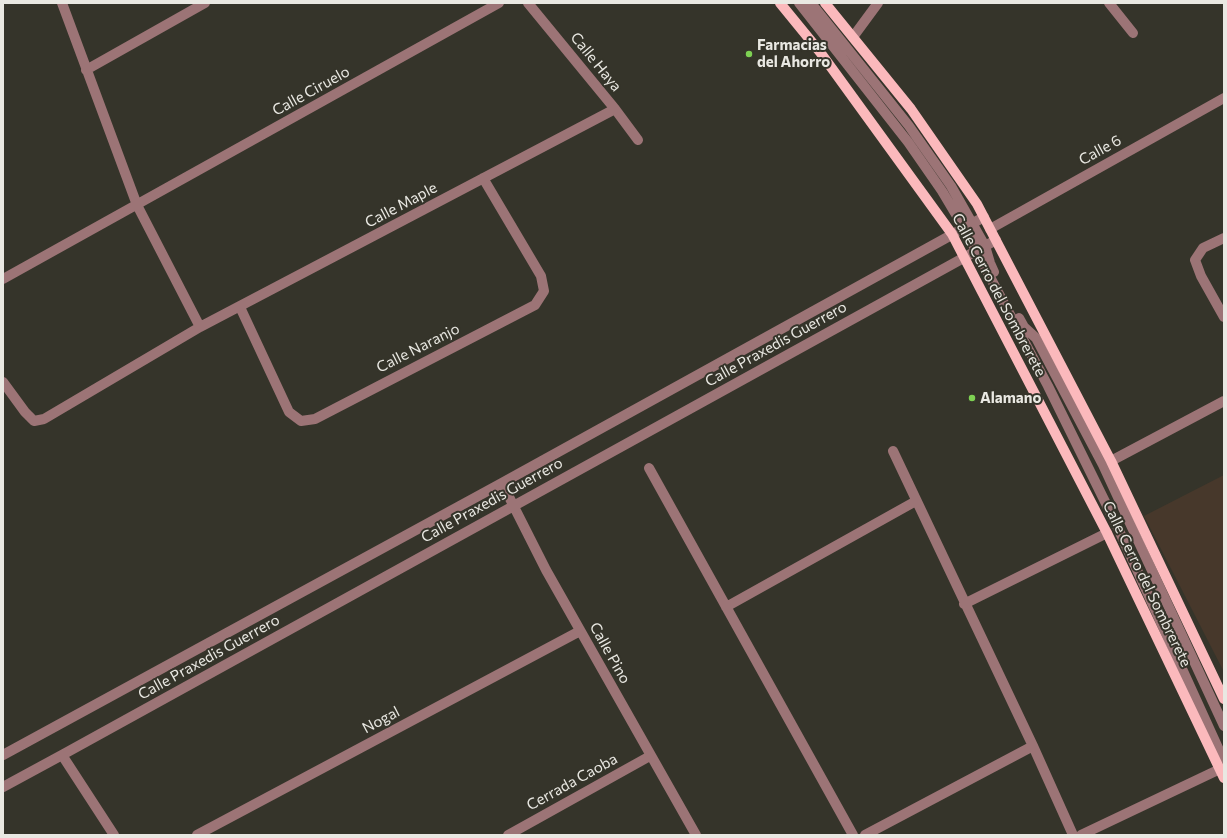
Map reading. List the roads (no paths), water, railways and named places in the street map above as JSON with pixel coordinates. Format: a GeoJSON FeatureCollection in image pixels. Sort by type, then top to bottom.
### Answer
{"type":"FeatureCollection","features":[{"type":"Feature","properties":{"kind":"main road","name":"Calle Cerro del Sombrerete"},"geometry":{"type":"LineString","coordinates":[[780,3],[820,52],[952,234],[1107,533],[1223,769]]}},
{"type":"Feature","properties":{"kind":"main road","name":"Calle Cerro del Sombrerete"},"geometry":{"type":"LineString","coordinates":[[825,3],[911,109],[977,204],[1111,461],[1224,700]]}},
{"type":"Feature","properties":{"kind":"street"},"geometry":{"type":"LineString","coordinates":[[62,3],[137,205],[200,327]]}},
{"type":"Feature","properties":{"kind":"street"},"geometry":{"type":"LineString","coordinates":[[86,70],[205,3]]}},
{"type":"Feature","properties":{"kind":"street","name":"Calle Ciruelo"},"geometry":{"type":"LineString","coordinates":[[3,280],[499,3]]}},
{"type":"Feature","properties":{"kind":"street","name":"Calle Haya"},"geometry":{"type":"LineString","coordinates":[[528,3],[615,109],[638,140]]}},
{"type":"Feature","properties":{"kind":"street"},"geometry":{"type":"LineString","coordinates":[[800,3],[908,142],[942,191],[985,246],[990,262],[1004,293],[1024,327],[1036,338],[1103,465],[1224,726]]}},
{"type":"Feature","properties":{"kind":"street"},"geometry":{"type":"LineString","coordinates":[[812,3],[909,126],[951,186],[968,226],[976,251],[1048,386],[1123,541],[1223,769],[1081,835]]}},
{"type":"Feature","properties":{"kind":"street"},"geometry":{"type":"LineString","coordinates":[[853,37],[878,3]]}},
{"type":"Feature","properties":{"kind":"street"},"geometry":{"type":"LineString","coordinates":[[1109,3],[1133,33]]}},
{"type":"Feature","properties":{"kind":"street","name":"Calle 6"},"geometry":{"type":"LineString","coordinates":[[990,229],[1224,98]]}},
{"type":"Feature","properties":{"kind":"street","name":"Calle Maple"},"geometry":{"type":"LineString","coordinates":[[3,382],[25,412],[34,421],[44,419],[200,327],[615,109]]}},
{"type":"Feature","properties":{"kind":"street","name":"Calle Naranjo"},"geometry":{"type":"LineString","coordinates":[[240,307],[289,412],[301,421],[315,418],[535,306],[544,291],[541,276],[483,178]]}},
{"type":"Feature","properties":{"kind":"street","name":"Calle Praxedis Guerrero"},"geometry":{"type":"LineString","coordinates":[[3,754],[502,483],[984,217]]}},
{"type":"Feature","properties":{"kind":"street"},"geometry":{"type":"LineString","coordinates":[[1224,238],[1204,248],[1195,260],[1201,276],[1224,317]]}},
{"type":"Feature","properties":{"kind":"street","name":"Calle Praxedis Guerrero"},"geometry":{"type":"LineString","coordinates":[[3,786],[62,756],[513,505],[996,240]]}},
{"type":"Feature","properties":{"kind":"street"},"geometry":{"type":"LineString","coordinates":[[1111,461],[1224,401]]}},
{"type":"Feature","properties":{"kind":"street"},"geometry":{"type":"LineString","coordinates":[[893,451],[964,604],[1033,746],[1073,835]]}},
{"type":"Feature","properties":{"kind":"street"},"geometry":{"type":"LineString","coordinates":[[649,468],[853,835]]}},
{"type":"Feature","properties":{"kind":"street","name":"Calle Pino"},"geometry":{"type":"LineString","coordinates":[[502,483],[546,570],[696,835]]}},
{"type":"Feature","properties":{"kind":"street"},"geometry":{"type":"LineString","coordinates":[[726,606],[916,501]]}},
{"type":"Feature","properties":{"kind":"street"},"geometry":{"type":"LineString","coordinates":[[964,604],[1107,533]]}},
{"type":"Feature","properties":{"kind":"street","name":"Nogal"},"geometry":{"type":"LineString","coordinates":[[197,835],[580,631]]}},
{"type":"Feature","properties":{"kind":"street"},"geometry":{"type":"LineString","coordinates":[[866,835],[1033,746]]}},
{"type":"Feature","properties":{"kind":"street"},"geometry":{"type":"LineString","coordinates":[[62,756],[114,835]]}},
{"type":"Feature","properties":{"kind":"street","name":"Cerrada Caoba"},"geometry":{"type":"LineString","coordinates":[[508,835],[650,756]]}},
{"type":"Feature","properties":{"kind":"place","name":"Farmacias del Ahorro"},"geometry":{"type":"Point","coordinates":[749,54]}},
{"type":"Feature","properties":{"kind":"place","name":"Alamano"},"geometry":{"type":"Point","coordinates":[972,398]}}]}
